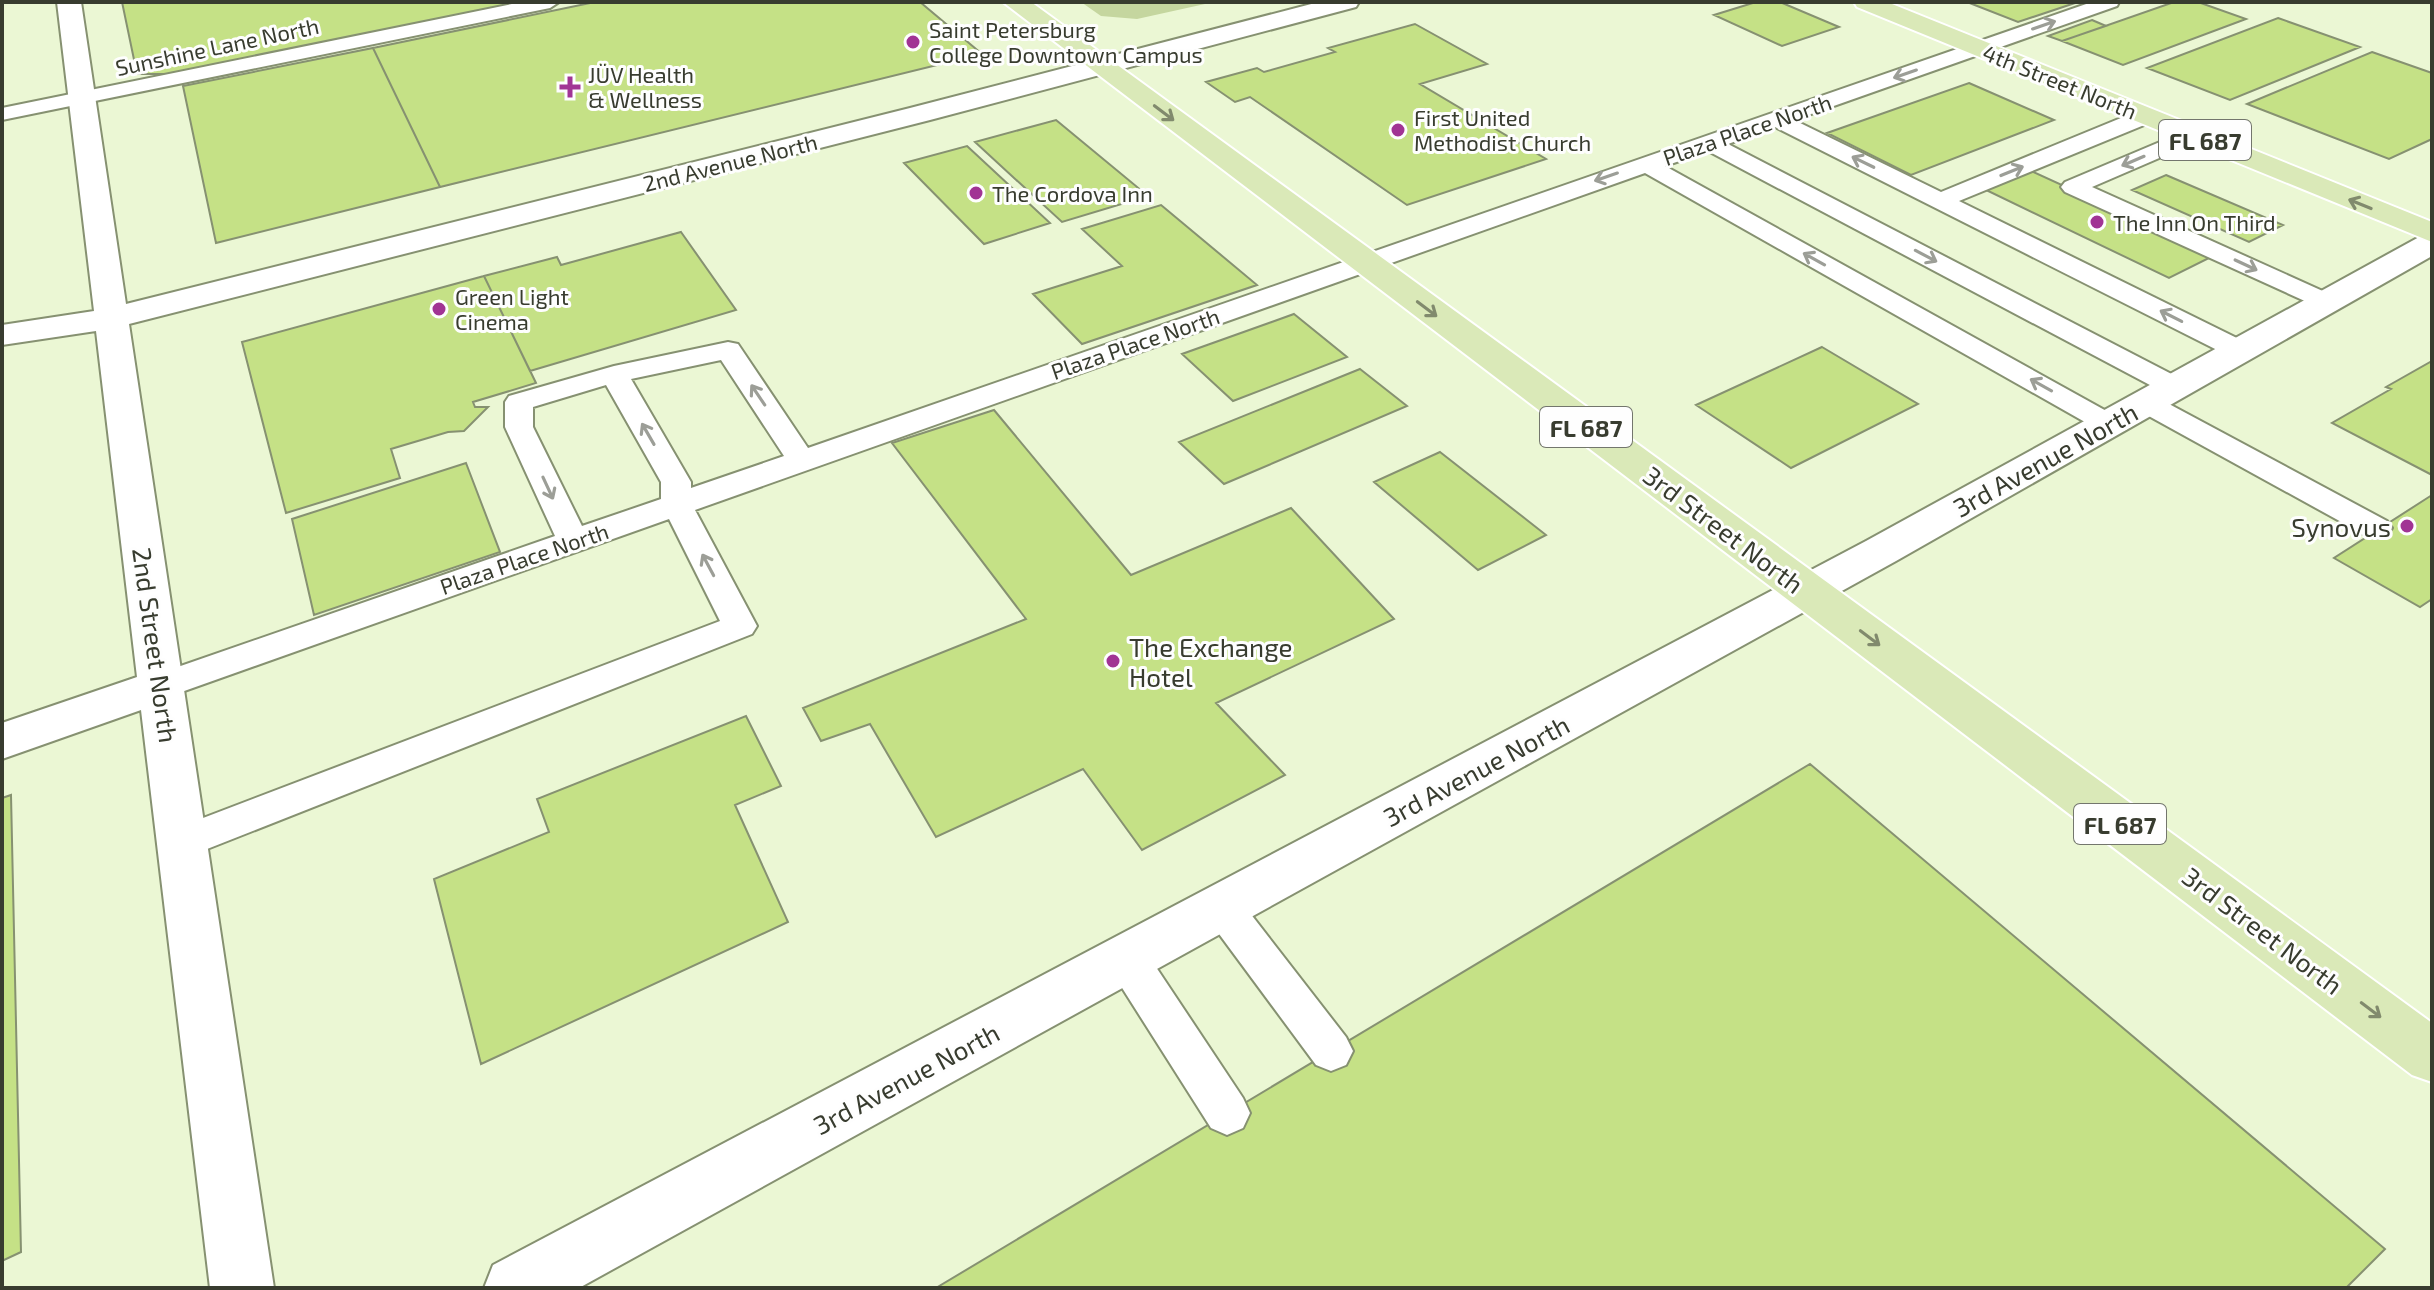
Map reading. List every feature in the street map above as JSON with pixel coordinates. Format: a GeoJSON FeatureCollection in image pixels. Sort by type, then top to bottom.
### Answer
{"type":"FeatureCollection","features":[{"type":"Feature","properties":{"kind":"main road","name":"3rd Street North"},"geometry":{"type":"LineString","coordinates":[[1015,2],[1807,591],[2429,1048]]}},
{"type":"Feature","properties":{"kind":"main road","name":"4th Street North"},"geometry":{"type":"LineString","coordinates":[[1866,2],[2432,233]]}},
{"type":"Feature","properties":{"kind":"street","name":"2nd Street North"},"geometry":{"type":"LineString","coordinates":[[69,2],[242,1288]]}},
{"type":"Feature","properties":{"kind":"street","name":"2nd Avenue North"},"geometry":{"type":"LineString","coordinates":[[2,335],[112,318],[1347,2]]}},
{"type":"Feature","properties":{"kind":"street","name":"3rd Avenue North"},"geometry":{"type":"LineString","coordinates":[[516,1288],[1807,591],[2432,243]]}},
{"type":"Feature","properties":{"kind":"street","name":"2nd Avenue North"},"geometry":{"type":"LineString","coordinates":[[2,362],[112,318]]}},
{"type":"Feature","properties":{"kind":"street"},"geometry":{"type":"LineString","coordinates":[[2,741],[161,686]]}},
{"type":"Feature","properties":{"kind":"lane","name":"Sunshine Lane North"},"geometry":{"type":"LineString","coordinates":[[2,114],[550,2]]}},
{"type":"Feature","properties":{"kind":"lane","name":"Plaza Place North"},"geometry":{"type":"LineString","coordinates":[[161,686],[2110,2]]}},
{"type":"Feature","properties":{"kind":"lane"},"geometry":{"type":"LineString","coordinates":[[1940,201],[2146,116]]}},
{"type":"Feature","properties":{"kind":"lane"},"geometry":{"type":"LineString","coordinates":[[1775,119],[2241,351]]}},
{"type":"Feature","properties":{"kind":"lane"},"geometry":{"type":"LineString","coordinates":[[2193,135],[2073,187],[2327,302]]}},
{"type":"Feature","properties":{"kind":"lane"},"geometry":{"type":"LineString","coordinates":[[1708,142],[2161,395],[2376,528]]}},
{"type":"Feature","properties":{"kind":"lane"},"geometry":{"type":"LineString","coordinates":[[1645,164],[2109,424]]}},
{"type":"Feature","properties":{"kind":"lane"},"geometry":{"type":"LineString","coordinates":[[573,541],[519,427],[519,402],[614,374],[728,350],[801,460]]}},
{"type":"Feature","properties":{"kind":"lane"},"geometry":{"type":"LineString","coordinates":[[183,842],[740,626],[676,504],[676,482],[614,374]]}},
{"type":"Feature","properties":{"kind":"lane"},"geometry":{"type":"LineString","coordinates":[[1222,907],[1331,1051]]}},
{"type":"Feature","properties":{"kind":"lane"},"geometry":{"type":"LineString","coordinates":[[1127,959],[1227,1113]]}},
{"type":"Feature","properties":{"kind":"green space"},"geometry":{"type":"Polygon","coordinates":[[[1081,2],[1214,2],[1137,19],[1101,16],[1081,2]]]}},
{"type":"Feature","properties":{"kind":"building"},"geometry":{"type":"Polygon","coordinates":[[[122,2],[525,2],[168,74],[137,74],[122,2]]]}},
{"type":"Feature","properties":{"kind":"building"},"geometry":{"type":"Polygon","coordinates":[[[595,2],[920,2],[982,54],[440,187],[373,48],[595,2]]]}},
{"type":"Feature","properties":{"kind":"building"},"geometry":{"type":"Polygon","coordinates":[[[1756,2],[1780,2],[1839,27],[1782,46],[1714,15],[1756,2]]]}},
{"type":"Feature","properties":{"kind":"building"},"geometry":{"type":"Polygon","coordinates":[[[1967,2],[2078,2],[2018,22],[1967,2]]]}},
{"type":"Feature","properties":{"kind":"building"},"geometry":{"type":"Polygon","coordinates":[[[2174,2],[2198,2],[2246,19],[2123,65],[2062,41],[2174,2]]]}},
{"type":"Feature","properties":{"kind":"building"},"geometry":{"type":"Polygon","coordinates":[[[2278,18],[2360,47],[2230,100],[2147,68],[2278,18]]]}},
{"type":"Feature","properties":{"kind":"building"},"geometry":{"type":"Polygon","coordinates":[[[2092,20],[2106,26],[2062,41],[2048,36],[2092,20]]]}},
{"type":"Feature","properties":{"kind":"building","name":"First United Methodist Church"},"geometry":{"type":"Polygon","coordinates":[[[1415,24],[1487,64],[1420,84],[1546,159],[1407,205],[1250,97],[1235,102],[1206,82],[1257,68],[1264,72],[1335,52],[1328,48],[1415,24]]]}},
{"type":"Feature","properties":{"kind":"building"},"geometry":{"type":"Polygon","coordinates":[[[373,48],[440,187],[216,243],[183,86],[373,48]]]}},
{"type":"Feature","properties":{"kind":"building"},"geometry":{"type":"Polygon","coordinates":[[[2372,52],[2432,73],[2432,139],[2389,159],[2247,104],[2372,52]]]}},
{"type":"Feature","properties":{"kind":"building"},"geometry":{"type":"Polygon","coordinates":[[[1969,83],[2054,120],[1911,175],[1827,133],[1969,83]]]}},
{"type":"Feature","properties":{"kind":"building"},"geometry":{"type":"Polygon","coordinates":[[[1056,120],[1148,196],[1062,222],[975,142],[1056,120]]]}},
{"type":"Feature","properties":{"kind":"building","name":"The Cordova Inn"},"geometry":{"type":"Polygon","coordinates":[[[967,146],[1050,223],[984,244],[904,163],[967,146]]]}},
{"type":"Feature","properties":{"kind":"building","name":"The Inn On Third"},"geometry":{"type":"Polygon","coordinates":[[[2027,169],[2215,255],[2169,278],[1982,188],[2027,169]]]}},
{"type":"Feature","properties":{"kind":"building"},"geometry":{"type":"Polygon","coordinates":[[[2166,175],[2283,225],[2249,242],[2132,190],[2166,175]]]}},
{"type":"Feature","properties":{"kind":"building"},"geometry":{"type":"Polygon","coordinates":[[[1161,205],[1257,285],[1082,344],[1033,294],[1122,266],[1082,229],[1161,205]]]}},
{"type":"Feature","properties":{"kind":"building"},"geometry":{"type":"Polygon","coordinates":[[[681,232],[736,310],[530,371],[484,276],[557,257],[561,265],[681,232]]]}},
{"type":"Feature","properties":{"kind":"building"},"geometry":{"type":"Polygon","coordinates":[[[484,276],[536,383],[473,402],[475,407],[488,407],[464,431],[448,432],[391,449],[400,478],[286,513],[242,342],[484,276]]]}},
{"type":"Feature","properties":{"kind":"building"},"geometry":{"type":"Polygon","coordinates":[[[1294,314],[1347,357],[1233,401],[1182,354],[1294,314]]]}},
{"type":"Feature","properties":{"kind":"building"},"geometry":{"type":"Polygon","coordinates":[[[1822,347],[1918,404],[1791,468],[1696,405],[1822,347]]]}},
{"type":"Feature","properties":{"kind":"building","name":"Synovus"},"geometry":{"type":"Polygon","coordinates":[[[2432,361],[2432,475],[2332,423],[2391,389],[2386,387],[2432,361]]]}},
{"type":"Feature","properties":{"kind":"building"},"geometry":{"type":"Polygon","coordinates":[[[1360,369],[1407,406],[1224,484],[1179,442],[1360,369]]]}},
{"type":"Feature","properties":{"kind":"building","name":"The Exchange Hotel"},"geometry":{"type":"Polygon","coordinates":[[[994,410],[1131,575],[1291,508],[1394,619],[1216,703],[1285,775],[1142,850],[1083,769],[936,837],[870,724],[821,741],[803,708],[1026,619],[892,443],[994,410]]]}},
{"type":"Feature","properties":{"kind":"building"},"geometry":{"type":"Polygon","coordinates":[[[1440,452],[1546,535],[1478,570],[1374,482],[1440,452]]]}},
{"type":"Feature","properties":{"kind":"building"},"geometry":{"type":"Polygon","coordinates":[[[466,463],[500,552],[314,615],[292,519],[466,463]]]}},
{"type":"Feature","properties":{"kind":"building","name":"Synovus"},"geometry":{"type":"Polygon","coordinates":[[[2432,495],[2432,599],[2420,607],[2334,558],[2432,495]]]}},
{"type":"Feature","properties":{"kind":"building"},"geometry":{"type":"Polygon","coordinates":[[[746,716],[781,786],[735,805],[788,922],[481,1064],[434,879],[549,832],[537,799],[746,716]]]}},
{"type":"Feature","properties":{"kind":"building"},"geometry":{"type":"Polygon","coordinates":[[[1810,764],[2385,1249],[2346,1288],[936,1288],[1810,764]]]}},
{"type":"Feature","properties":{"kind":"building"},"geometry":{"type":"Polygon","coordinates":[[[11,795],[21,1252],[2,1261],[2,798],[11,795]]]}},
{"type":"Feature","properties":{"kind":"place","name":"Saint Petersburg College Downtown Campus"},"geometry":{"type":"Point","coordinates":[913,42]}},
{"type":"Feature","properties":{"kind":"place","name":"JÜV Health & Wellness"},"geometry":{"type":"Point","coordinates":[570,87]}},
{"type":"Feature","properties":{"kind":"place","name":"First United Methodist Church"},"geometry":{"type":"Point","coordinates":[1398,130]}},
{"type":"Feature","properties":{"kind":"place","name":"The Cordova Inn"},"geometry":{"type":"Point","coordinates":[976,193]}},
{"type":"Feature","properties":{"kind":"place","name":"The Inn On Third"},"geometry":{"type":"Point","coordinates":[2097,222]}},
{"type":"Feature","properties":{"kind":"place","name":"Green Light Cinema"},"geometry":{"type":"Point","coordinates":[439,309]}},
{"type":"Feature","properties":{"kind":"place","name":"Synovus"},"geometry":{"type":"Point","coordinates":[2407,526]}},
{"type":"Feature","properties":{"kind":"place","name":"The Exchange Hotel"},"geometry":{"type":"Point","coordinates":[1113,661]}}]}
